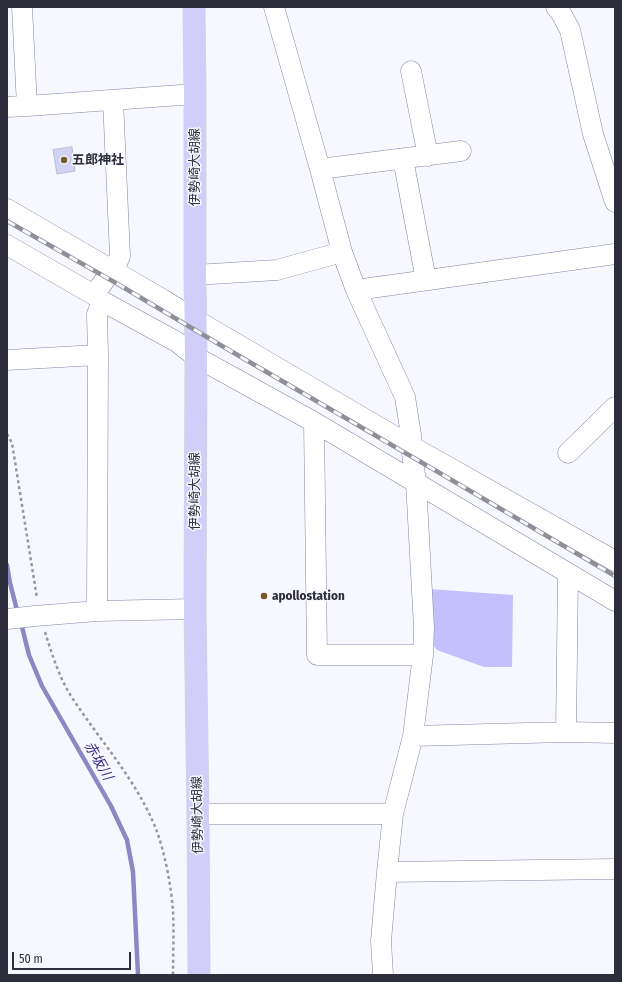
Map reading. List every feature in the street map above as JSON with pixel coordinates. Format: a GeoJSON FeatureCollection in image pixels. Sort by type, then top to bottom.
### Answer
{"type":"FeatureCollection","features":[{"type":"Feature","properties":{"kind":"main road","name":"伊勢崎大胡線"},"geometry":{"type":"LineString","coordinates":[[194,7],[196,320],[195,609],[199,975]]}},
{"type":"Feature","properties":{"kind":"street"},"geometry":{"type":"LineString","coordinates":[[22,7],[27,106]]}},
{"type":"Feature","properties":{"kind":"street"},"geometry":{"type":"LineString","coordinates":[[274,7],[342,252],[356,290],[405,397],[411,435],[416,482],[424,628],[423,655],[414,736],[393,814],[381,940],[383,975]]}},
{"type":"Feature","properties":{"kind":"street"},"geometry":{"type":"LineString","coordinates":[[556,7],[570,30],[593,134],[615,202]]}},
{"type":"Feature","properties":{"kind":"street"},"geometry":{"type":"LineString","coordinates":[[411,71],[428,156]]}},
{"type":"Feature","properties":{"kind":"street"},"geometry":{"type":"LineString","coordinates":[[7,107],[195,94]]}},
{"type":"Feature","properties":{"kind":"street"},"geometry":{"type":"LineString","coordinates":[[97,611],[98,298],[120,256],[113,100]]}},
{"type":"Feature","properties":{"kind":"street"},"geometry":{"type":"LineString","coordinates":[[320,169],[461,151]]}},
{"type":"Feature","properties":{"kind":"street"},"geometry":{"type":"LineString","coordinates":[[403,159],[426,280]]}},
{"type":"Feature","properties":{"kind":"street"},"geometry":{"type":"LineString","coordinates":[[7,209],[411,446],[615,561]]}},
{"type":"Feature","properties":{"kind":"street"},"geometry":{"type":"LineString","coordinates":[[7,245],[177,342],[196,357],[314,422],[615,601]]}},
{"type":"Feature","properties":{"kind":"street"},"geometry":{"type":"LineString","coordinates":[[195,275],[277,270],[342,252]]}},
{"type":"Feature","properties":{"kind":"street"},"geometry":{"type":"LineString","coordinates":[[356,290],[615,254]]}},
{"type":"Feature","properties":{"kind":"street"},"geometry":{"type":"LineString","coordinates":[[7,360],[98,355]]}},
{"type":"Feature","properties":{"kind":"street"},"geometry":{"type":"LineString","coordinates":[[568,453],[615,407]]}},
{"type":"Feature","properties":{"kind":"street"},"geometry":{"type":"LineString","coordinates":[[314,422],[317,655],[423,655]]}},
{"type":"Feature","properties":{"kind":"street"},"geometry":{"type":"LineString","coordinates":[[566,732],[568,574]]}},
{"type":"Feature","properties":{"kind":"street"},"geometry":{"type":"LineString","coordinates":[[7,619],[97,611],[195,609]]}},
{"type":"Feature","properties":{"kind":"street"},"geometry":{"type":"LineString","coordinates":[[414,736],[566,732],[615,733]]}},
{"type":"Feature","properties":{"kind":"street"},"geometry":{"type":"LineString","coordinates":[[198,814],[393,814]]}},
{"type":"Feature","properties":{"kind":"street"},"geometry":{"type":"LineString","coordinates":[[387,872],[615,869]]}},
{"type":"Feature","properties":{"kind":"path"},"geometry":{"type":"LineString","coordinates":[[7,434],[12,443],[37,616],[52,656],[71,696],[126,774],[156,829],[165,861],[173,912],[173,975]]}},
{"type":"Feature","properties":{"kind":"shaded area"},"geometry":{"type":"Polygon","coordinates":[[[429,589],[513,595],[512,667],[484,667],[437,650],[433,645],[429,589]]]}},
{"type":"Feature","properties":{"kind":"building","name":"五郎神社"},"geometry":{"type":"Polygon","coordinates":[[[72,147],[75,171],[57,174],[53,150],[72,147]]]}},
{"type":"Feature","properties":{"kind":"waterway","name":"赤坂川"},"geometry":{"type":"LineString","coordinates":[[7,565],[18,614]]}},
{"type":"Feature","properties":{"kind":"waterway","name":"赤坂川"},"geometry":{"type":"LineString","coordinates":[[21,623],[29,655],[42,686],[111,806],[127,840],[133,872],[138,975]]}},
{"type":"Feature","properties":{"kind":"railway"},"geometry":{"type":"LineString","coordinates":[[7,221],[116,283],[615,576]]}},
{"type":"Feature","properties":{"kind":"place","name":"五郎神社"},"geometry":{"type":"Point","coordinates":[64,160]}},
{"type":"Feature","properties":{"kind":"place","name":"apollostation"},"geometry":{"type":"Point","coordinates":[264,596]}}]}
